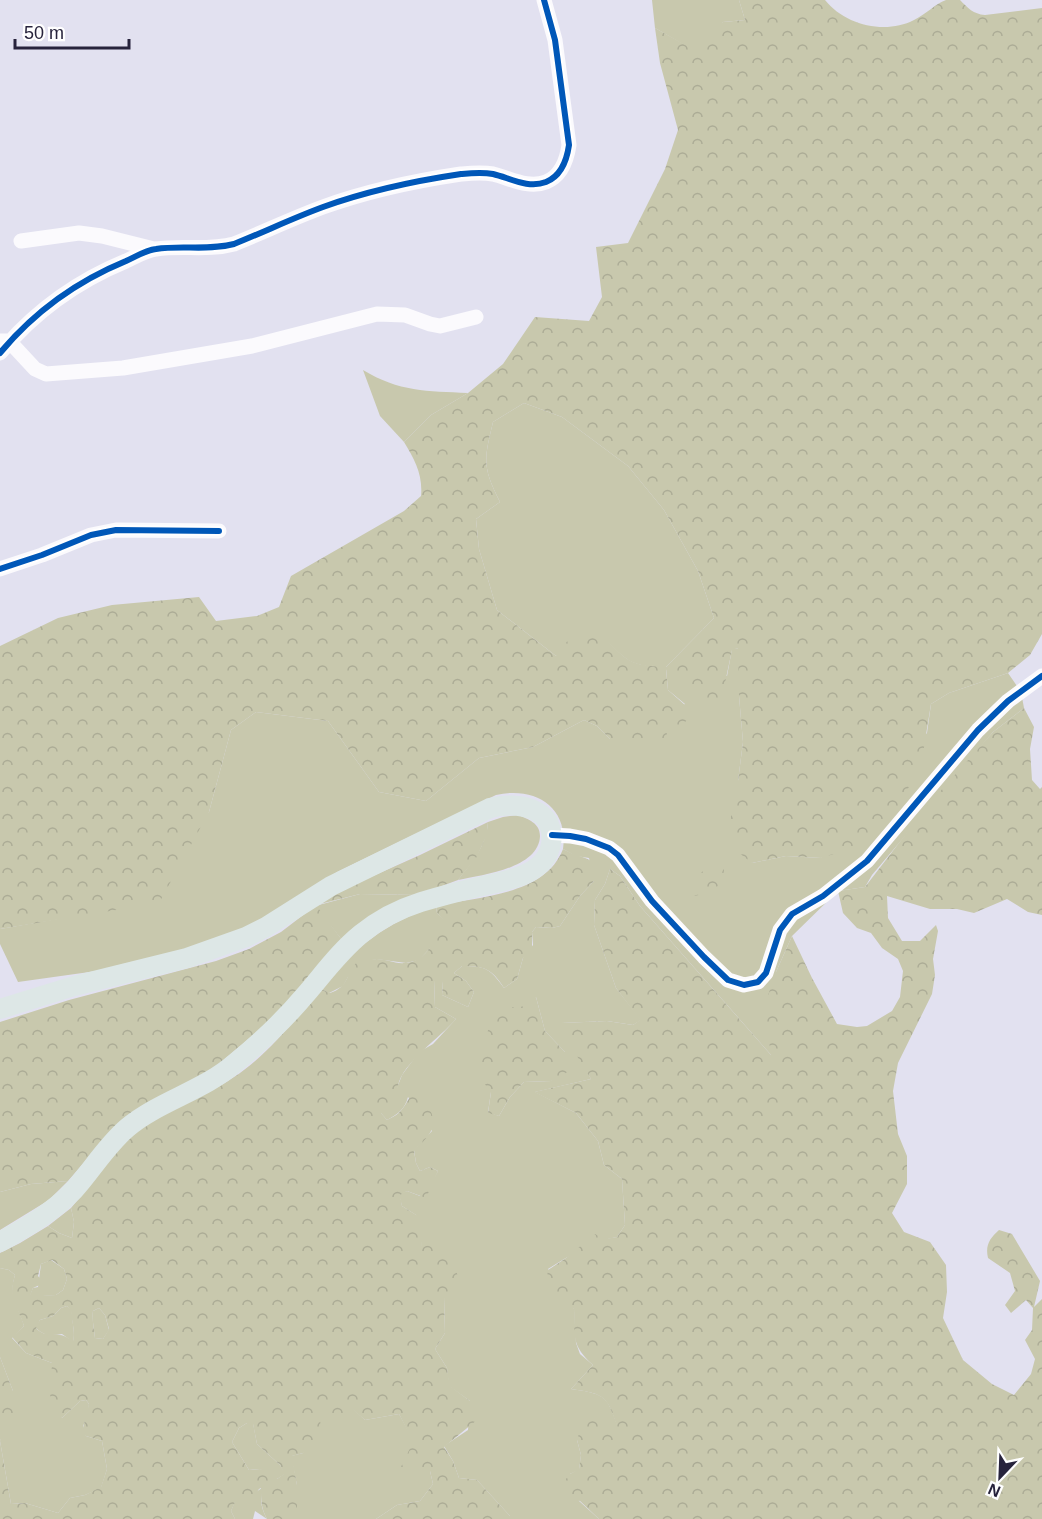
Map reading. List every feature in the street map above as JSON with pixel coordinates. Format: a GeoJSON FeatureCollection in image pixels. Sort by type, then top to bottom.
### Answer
{"type":"FeatureCollection","features":[{"type":"Feature","properties":{"kind":"main road"},"geometry":{"type":"LineString","coordinates":[[0,1010],[74,986],[187,958],[246,937],[340,881],[490,808],[504,805],[527,807],[542,815],[552,835],[550,849],[544,861],[519,877],[408,907],[367,929],[341,952],[284,1019],[243,1057],[221,1074],[141,1117],[114,1140],[76,1188],[59,1204],[27,1227],[0,1242]]}},
{"type":"Feature","properties":{"kind":"street"},"geometry":{"type":"LineString","coordinates":[[21,241],[79,233],[102,236],[154,249],[222,247],[243,241],[321,207],[376,190],[476,172],[493,174],[528,184],[549,181],[562,168],[569,145],[555,40],[544,0]]}},
{"type":"Feature","properties":{"kind":"street"},"geometry":{"type":"LineString","coordinates":[[154,249],[100,272],[50,303],[3,345],[35,369],[46,374],[123,368],[252,346],[376,314],[405,315],[440,326],[476,317]]}},
{"type":"Feature","properties":{"kind":"street"},"geometry":{"type":"LineString","coordinates":[[0,569],[91,535],[108,532],[219,531]]}},
{"type":"Feature","properties":{"kind":"street"},"geometry":{"type":"LineString","coordinates":[[552,835],[586,839],[609,848],[628,866],[652,901],[722,975],[739,985],[754,984],[766,973],[775,940],[784,922],[792,914],[823,896],[867,861],[978,730],[1008,701],[1042,676]]}},
{"type":"Feature","properties":{"kind":"green space"},"geometry":{"type":"Polygon","coordinates":[[[652,0],[739,0],[745,20],[723,22],[700,54],[655,28],[652,0]]]}},
{"type":"Feature","properties":{"kind":"green space"},"geometry":{"type":"Polygon","coordinates":[[[739,0],[825,0],[843,16],[878,27],[891,27],[914,20],[946,0],[960,0],[974,12],[985,15],[1042,8],[1042,634],[1030,655],[1008,673],[949,693],[931,704],[921,766],[891,818],[856,847],[821,858],[786,856],[752,863],[734,849],[730,821],[743,742],[738,648],[732,650],[721,702],[695,701],[686,683],[675,681],[666,669],[668,690],[685,705],[691,716],[681,726],[664,720],[668,740],[631,745],[610,739],[597,726],[584,720],[533,747],[479,758],[426,801],[379,792],[328,721],[256,712],[231,730],[209,812],[159,903],[0,929],[0,646],[58,618],[112,605],[199,597],[216,621],[257,616],[279,607],[291,576],[404,511],[421,496],[421,481],[412,455],[404,442],[431,415],[468,393],[503,364],[535,317],[589,321],[602,297],[596,247],[628,243],[665,169],[678,130],[660,63],[655,28],[700,53],[706,33],[723,22],[745,20],[739,0]],[[524,403],[493,422],[486,463],[490,480],[500,502],[476,519],[479,549],[497,610],[556,656],[572,635],[603,636],[624,657],[636,663],[666,667],[714,618],[698,571],[664,510],[628,466],[562,417],[524,403]]]}},
{"type":"Feature","properties":{"kind":"green space"},"geometry":{"type":"Polygon","coordinates":[[[363,370],[389,383],[414,389],[468,393],[431,415],[404,442],[380,416],[363,370]]]}},
{"type":"Feature","properties":{"kind":"green space"},"geometry":{"type":"Polygon","coordinates":[[[524,403],[562,417],[628,466],[664,510],[698,571],[714,618],[666,667],[727,676],[732,649],[739,648],[739,696],[743,742],[738,781],[752,863],[786,856],[821,858],[927,733],[931,704],[949,693],[1008,673],[1021,692],[1024,708],[993,732],[872,875],[865,887],[838,891],[792,936],[776,972],[772,1056],[640,906],[620,876],[610,869],[605,884],[595,900],[594,925],[616,988],[641,1020],[633,1025],[607,1021],[562,1023],[591,1079],[535,1092],[576,1113],[598,1141],[604,1165],[622,1179],[625,1225],[617,1237],[590,1245],[548,1269],[574,1309],[576,1343],[580,1354],[593,1365],[571,1389],[599,1395],[604,1399],[612,1410],[619,1430],[577,1440],[581,1455],[579,1470],[570,1474],[579,1501],[599,1519],[510,1519],[510,1516],[477,1480],[459,1478],[444,1446],[468,1430],[470,1401],[449,1386],[447,1368],[435,1349],[445,1333],[444,1297],[422,1247],[416,1215],[402,1206],[399,1194],[407,1191],[420,1196],[438,1171],[430,1167],[420,1171],[414,1150],[432,1131],[408,1097],[400,1111],[387,1120],[380,1112],[419,1052],[433,1044],[456,1019],[435,1007],[434,980],[443,981],[442,995],[468,1007],[474,992],[466,981],[454,973],[462,966],[487,970],[504,988],[517,979],[523,958],[533,945],[532,932],[536,927],[560,926],[580,896],[594,881],[589,858],[576,856],[563,849],[560,821],[546,802],[523,794],[496,795],[337,872],[245,932],[118,968],[18,982],[0,944],[0,929],[63,918],[209,812],[231,730],[256,712],[328,721],[379,792],[426,801],[479,758],[533,747],[584,720],[597,726],[610,739],[663,719],[685,704],[668,690],[666,668],[630,661],[602,636],[556,656],[497,610],[479,549],[476,519],[500,502],[490,480],[486,463],[493,422],[524,403]],[[536,997],[491,1092],[488,1112],[499,1116],[510,1097],[524,1082],[551,1081],[565,1052],[545,1031],[536,997]]]}},
{"type":"Feature","properties":{"kind":"green space"},"geometry":{"type":"Polygon","coordinates":[[[1024,708],[1034,727],[1030,749],[1032,780],[1040,789],[1042,787],[1042,915],[1028,912],[1007,899],[974,913],[957,909],[930,909],[887,896],[888,918],[902,941],[920,941],[936,925],[938,931],[933,959],[935,975],[932,994],[898,1063],[893,1091],[898,1134],[907,1156],[907,1184],[892,1213],[904,1232],[930,1242],[946,1265],[947,1292],[943,1318],[963,1360],[992,1384],[1014,1395],[1031,1374],[1035,1359],[1025,1340],[1032,1330],[1033,1308],[1026,1300],[1011,1313],[1005,1305],[1015,1291],[1010,1273],[988,1258],[987,1253],[989,1242],[999,1230],[1012,1234],[1040,1281],[1034,1307],[1042,1299],[1042,1519],[599,1519],[580,1501],[568,1499],[563,1492],[562,1484],[570,1474],[579,1469],[581,1455],[577,1440],[583,1421],[599,1414],[618,1429],[604,1398],[571,1389],[593,1365],[578,1346],[574,1309],[545,1291],[548,1270],[595,1234],[605,1239],[617,1237],[625,1225],[622,1179],[604,1165],[598,1141],[576,1113],[534,1092],[591,1079],[566,1038],[561,1023],[607,1021],[633,1025],[640,1020],[616,988],[594,925],[595,900],[605,884],[610,869],[620,876],[640,906],[771,1055],[764,1007],[792,936],[837,1024],[867,1026],[892,1011],[900,997],[903,971],[898,959],[882,948],[871,933],[857,928],[843,913],[838,891],[865,887],[929,804],[993,732],[1024,708]]]}},
{"type":"Feature","properties":{"kind":"green space"},"geometry":{"type":"Polygon","coordinates":[[[518,815],[533,822],[538,828],[540,836],[537,847],[530,856],[508,868],[458,880],[482,846],[488,822],[518,815]]]}},
{"type":"Feature","properties":{"kind":"green space"},"geometry":{"type":"Polygon","coordinates":[[[488,822],[487,835],[476,858],[458,880],[418,895],[360,894],[317,905],[335,893],[488,822]]]}},
{"type":"Feature","properties":{"kind":"green space"},"geometry":{"type":"Polygon","coordinates":[[[563,849],[590,860],[598,866],[594,881],[580,896],[560,926],[536,927],[532,932],[532,955],[523,958],[517,979],[504,988],[487,970],[462,966],[454,973],[466,981],[474,992],[468,1007],[442,995],[443,981],[434,981],[435,1007],[456,1019],[414,1059],[401,1077],[398,1086],[399,1100],[392,1109],[381,1113],[387,1120],[394,1116],[415,1092],[427,1104],[432,1114],[431,1131],[414,1151],[420,1171],[430,1167],[438,1171],[426,1198],[407,1191],[400,1195],[402,1206],[421,1218],[422,1247],[436,1243],[448,1251],[458,1276],[444,1297],[445,1333],[435,1349],[447,1368],[450,1386],[470,1401],[483,1415],[444,1447],[453,1461],[459,1478],[477,1480],[510,1516],[510,1519],[376,1519],[397,1505],[420,1501],[433,1484],[430,1471],[398,1473],[413,1442],[399,1414],[365,1420],[351,1408],[340,1421],[319,1415],[324,1443],[292,1456],[297,1485],[297,1519],[267,1519],[262,1504],[261,1488],[252,1500],[235,1502],[231,1511],[235,1519],[0,1519],[0,1441],[11,1504],[25,1503],[58,1513],[70,1498],[85,1495],[101,1487],[107,1469],[102,1441],[86,1436],[82,1432],[89,1404],[86,1400],[80,1401],[62,1418],[50,1400],[52,1363],[26,1353],[12,1337],[24,1326],[12,1296],[15,1275],[9,1270],[0,1268],[0,1253],[48,1226],[72,1238],[74,1222],[71,1208],[125,1142],[158,1118],[222,1085],[246,1068],[280,1036],[321,989],[330,993],[341,987],[358,961],[377,959],[405,963],[420,958],[430,948],[445,921],[437,913],[436,906],[490,896],[526,885],[554,865],[563,849]],[[52,1260],[41,1264],[38,1276],[44,1283],[33,1288],[30,1296],[56,1295],[63,1290],[67,1279],[64,1269],[52,1260]],[[67,1306],[61,1308],[53,1316],[40,1320],[36,1328],[43,1333],[60,1335],[73,1341],[71,1310],[67,1306]],[[99,1308],[93,1311],[95,1338],[103,1339],[109,1329],[105,1315],[99,1308]],[[247,1423],[239,1428],[232,1442],[249,1470],[260,1469],[276,1472],[277,1479],[284,1474],[280,1465],[257,1444],[253,1424],[247,1423]]]}},
{"type":"Feature","properties":{"kind":"green space"},"geometry":{"type":"Polygon","coordinates":[[[724,859],[723,877],[716,888],[704,894],[688,897],[698,877],[709,863],[724,859]]]}},
{"type":"Feature","properties":{"kind":"green space"},"geometry":{"type":"Polygon","coordinates":[[[360,894],[418,895],[342,940],[315,906],[360,894]]]}},
{"type":"Feature","properties":{"kind":"green space"},"geometry":{"type":"Polygon","coordinates":[[[316,905],[342,940],[273,1018],[206,1075],[112,1130],[68,1181],[31,1184],[0,1192],[0,1022],[69,1000],[216,961],[249,949],[281,932],[316,905]]]}},
{"type":"Feature","properties":{"kind":"green space"},"geometry":{"type":"Polygon","coordinates":[[[436,906],[437,913],[446,921],[433,945],[419,960],[406,963],[376,959],[365,962],[348,977],[343,986],[329,993],[321,989],[358,949],[372,938],[401,920],[436,906]]]}},
{"type":"Feature","properties":{"kind":"green space"},"geometry":{"type":"Polygon","coordinates":[[[536,997],[545,1031],[565,1052],[573,1069],[551,1081],[524,1082],[510,1097],[499,1116],[488,1113],[491,1092],[480,1078],[491,1021],[499,1003],[518,1009],[536,997]]]}},
{"type":"Feature","properties":{"kind":"green space"},"geometry":{"type":"Polygon","coordinates":[[[68,1181],[49,1200],[0,1230],[0,1192],[31,1184],[68,1181]]]}},
{"type":"Feature","properties":{"kind":"green space"},"geometry":{"type":"Polygon","coordinates":[[[71,1208],[74,1222],[72,1238],[48,1226],[71,1208]]]}},
{"type":"Feature","properties":{"kind":"green space"},"geometry":{"type":"Polygon","coordinates":[[[51,1260],[64,1269],[67,1279],[63,1290],[56,1295],[29,1297],[33,1288],[38,1287],[41,1264],[51,1260]]]}},
{"type":"Feature","properties":{"kind":"green space"},"geometry":{"type":"Polygon","coordinates":[[[0,1268],[9,1270],[15,1275],[13,1296],[24,1326],[12,1338],[26,1353],[52,1363],[52,1379],[62,1418],[80,1401],[86,1400],[89,1404],[88,1415],[83,1426],[86,1436],[102,1441],[107,1469],[101,1488],[70,1498],[58,1513],[25,1503],[11,1504],[0,1441],[13,1391],[0,1357],[0,1268]]]}},
{"type":"Feature","properties":{"kind":"green space"},"geometry":{"type":"Polygon","coordinates":[[[67,1306],[72,1310],[73,1342],[62,1334],[47,1335],[35,1327],[40,1320],[53,1316],[61,1308],[67,1306]]]}},
{"type":"Feature","properties":{"kind":"green space"},"geometry":{"type":"Polygon","coordinates":[[[99,1308],[105,1315],[109,1330],[103,1339],[95,1338],[93,1311],[99,1308]]]}},
{"type":"Feature","properties":{"kind":"green space"},"geometry":{"type":"Polygon","coordinates":[[[0,1357],[13,1391],[15,1409],[0,1441],[0,1357]]]}},
{"type":"Feature","properties":{"kind":"green space"},"geometry":{"type":"Polygon","coordinates":[[[351,1407],[365,1420],[399,1414],[430,1471],[433,1484],[420,1501],[397,1505],[376,1519],[297,1519],[297,1485],[291,1456],[303,1453],[318,1415],[351,1407]]]}},
{"type":"Feature","properties":{"kind":"green space"},"geometry":{"type":"Polygon","coordinates":[[[247,1423],[253,1423],[257,1444],[280,1465],[285,1474],[277,1479],[260,1469],[249,1470],[232,1442],[239,1428],[247,1423]]]}},
{"type":"Feature","properties":{"kind":"green space"},"geometry":{"type":"Polygon","coordinates":[[[262,1488],[263,1511],[267,1519],[255,1511],[253,1519],[235,1519],[231,1511],[235,1501],[244,1500],[262,1488]]]}},
{"type":"Feature","properties":{"kind":"cycle path"},"geometry":{"type":"LineString","coordinates":[[0,353],[27,324],[57,299],[107,269],[148,251],[234,244],[340,201],[426,180],[477,173],[493,174],[519,182],[539,184],[556,176],[567,156],[569,145],[555,40],[544,0]]}},
{"type":"Feature","properties":{"kind":"cycle path"},"geometry":{"type":"LineString","coordinates":[[0,569],[91,535],[116,530],[219,531]]}},
{"type":"Feature","properties":{"kind":"cycle path"},"geometry":{"type":"LineString","coordinates":[[552,835],[586,839],[609,848],[618,855],[652,901],[728,980],[744,985],[758,982],[766,973],[780,930],[792,914],[823,896],[867,861],[978,730],[1008,701],[1042,676]]}}]}
